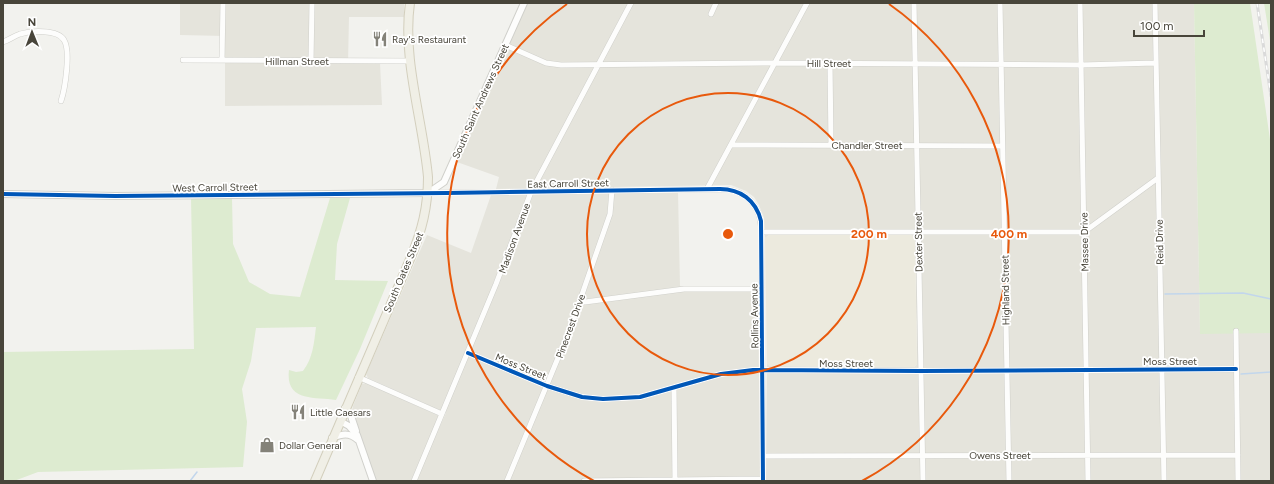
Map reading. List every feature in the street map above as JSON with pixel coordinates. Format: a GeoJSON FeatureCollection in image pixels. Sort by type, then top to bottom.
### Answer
{"type":"FeatureCollection","features":[{"type":"Feature","properties":{"kind":"main road","name":"South Oates Street"},"geometry":{"type":"LineString","coordinates":[[315,481],[420,234],[426,211],[428,193],[427,165],[408,36],[410,3]]}},
{"type":"Feature","properties":{"kind":"street"},"geometry":{"type":"LineString","coordinates":[[222,60],[223,3]]}},
{"type":"Feature","properties":{"kind":"street"},"geometry":{"type":"LineString","coordinates":[[311,61],[312,3]]}},
{"type":"Feature","properties":{"kind":"street","name":"South Saint Andrews Street"},"geometry":{"type":"LineString","coordinates":[[428,193],[444,182],[524,3]]}},
{"type":"Feature","properties":{"kind":"street","name":"Madison Avenue"},"geometry":{"type":"LineString","coordinates":[[414,481],[508,256],[531,192],[631,3]]}},
{"type":"Feature","properties":{"kind":"street"},"geometry":{"type":"LineString","coordinates":[[711,14],[716,3]]}},
{"type":"Feature","properties":{"kind":"street"},"geometry":{"type":"LineString","coordinates":[[707,189],[807,3]]}},
{"type":"Feature","properties":{"kind":"street","name":"Dexter Street"},"geometry":{"type":"LineString","coordinates":[[914,3],[923,481]]}},
{"type":"Feature","properties":{"kind":"street","name":"Highland Street"},"geometry":{"type":"LineString","coordinates":[[1000,3],[1009,481]]}},
{"type":"Feature","properties":{"kind":"street","name":"Massee Drive"},"geometry":{"type":"LineString","coordinates":[[1080,3],[1088,481]]}},
{"type":"Feature","properties":{"kind":"street","name":"Reid Drive"},"geometry":{"type":"LineString","coordinates":[[1155,3],[1164,481]]}},
{"type":"Feature","properties":{"kind":"street"},"geometry":{"type":"LineString","coordinates":[[3,42],[20,34],[31,32],[48,32],[60,35],[64,39],[67,50],[65,85],[61,101]]}},
{"type":"Feature","properties":{"kind":"street","name":"Hill Street"},"geometry":{"type":"LineString","coordinates":[[506,45],[538,60],[553,65],[775,62],[1081,65],[1156,63]]}},
{"type":"Feature","properties":{"kind":"street","name":"Hillman Street"},"geometry":{"type":"LineString","coordinates":[[183,60],[411,61]]}},
{"type":"Feature","properties":{"kind":"street"},"geometry":{"type":"LineString","coordinates":[[830,63],[831,145]]}},
{"type":"Feature","properties":{"kind":"street","name":"Chandler Street"},"geometry":{"type":"LineString","coordinates":[[731,145],[1002,146]]}},
{"type":"Feature","properties":{"kind":"street"},"geometry":{"type":"LineString","coordinates":[[761,232],[1084,232],[1158,178]]}},
{"type":"Feature","properties":{"kind":"street","name":"East Carroll Street"},"geometry":{"type":"LineString","coordinates":[[428,193],[707,189]]}},
{"type":"Feature","properties":{"kind":"street","name":"Rollins Avenue"},"geometry":{"type":"LineString","coordinates":[[707,189],[730,189],[740,192],[755,206],[760,215],[763,370],[763,480]]}},
{"type":"Feature","properties":{"kind":"street","name":"Pinecrest Drive"},"geometry":{"type":"LineString","coordinates":[[507,481],[570,329],[610,214],[612,190]]}},
{"type":"Feature","properties":{"kind":"street","name":"West Carroll Street"},"geometry":{"type":"LineString","coordinates":[[3,194],[115,196],[428,193]]}},
{"type":"Feature","properties":{"kind":"street"},"geometry":{"type":"LineString","coordinates":[[580,301],[585,302],[684,289],[762,289]]}},
{"type":"Feature","properties":{"kind":"street"},"geometry":{"type":"LineString","coordinates":[[1236,331],[1238,481]]}},
{"type":"Feature","properties":{"kind":"street","name":"Moss Street"},"geometry":{"type":"LineString","coordinates":[[468,353],[547,386],[582,396],[603,399],[640,397],[731,372],[763,370],[921,371],[1236,369]]}},
{"type":"Feature","properties":{"kind":"street"},"geometry":{"type":"LineString","coordinates":[[358,377],[442,414]]}},
{"type":"Feature","properties":{"kind":"street"},"geometry":{"type":"LineString","coordinates":[[674,388],[676,480]]}},
{"type":"Feature","properties":{"kind":"street"},"geometry":{"type":"LineString","coordinates":[[345,408],[351,416],[373,481]]}},
{"type":"Feature","properties":{"kind":"street"},"geometry":{"type":"LineString","coordinates":[[340,421],[350,426],[358,437]]}},
{"type":"Feature","properties":{"kind":"street"},"geometry":{"type":"LineString","coordinates":[[332,438],[345,434],[358,437]]}},
{"type":"Feature","properties":{"kind":"street","name":"Owens Street"},"geometry":{"type":"LineString","coordinates":[[763,456],[1238,454]]}},
{"type":"Feature","properties":{"kind":"street"},"geometry":{"type":"LineString","coordinates":[[584,481],[763,480]]}},
{"type":"Feature","properties":{"kind":"shaded area"},"geometry":{"type":"Polygon","coordinates":[[[180,3],[404,3],[404,17],[349,17],[348,63],[380,63],[382,105],[225,106],[225,36],[180,35],[180,3]]]}},
{"type":"Feature","properties":{"kind":"shaded area"},"geometry":{"type":"Polygon","coordinates":[[[527,3],[1194,3],[1200,333],[1271,333],[1271,481],[766,481],[767,363],[770,366],[914,367],[917,364],[915,239],[911,235],[769,235],[765,238],[764,218],[754,197],[746,191],[731,185],[496,189],[499,177],[457,162],[527,3]]]}},
{"type":"Feature","properties":{"kind":"shaded area"},"geometry":{"type":"Polygon","coordinates":[[[678,192],[680,286],[754,286],[758,283],[760,481],[415,481],[446,413],[368,378],[366,374],[427,235],[471,253],[491,195],[678,192]]]}},
{"type":"Feature","properties":{"kind":"shaded area"},"geometry":{"type":"Polygon","coordinates":[[[769,235],[911,235],[915,239],[917,364],[914,367],[768,365],[765,238],[769,235]]]}},
{"type":"Feature","properties":{"kind":"shaded area"},"geometry":{"type":"Polygon","coordinates":[[[366,383],[439,416],[411,481],[375,481],[352,412],[362,384],[366,383]]]}},
{"type":"Feature","properties":{"kind":"green space"},"geometry":{"type":"Polygon","coordinates":[[[1194,3],[1250,3],[1271,146],[1271,333],[1200,334],[1194,3]]]}},
{"type":"Feature","properties":{"kind":"green space"},"geometry":{"type":"Polygon","coordinates":[[[1264,3],[1271,3],[1271,47],[1264,3]]]}},
{"type":"Feature","properties":{"kind":"green space"},"geometry":{"type":"Polygon","coordinates":[[[191,198],[232,198],[233,244],[249,282],[270,294],[300,297],[330,198],[350,198],[337,244],[335,280],[388,281],[360,349],[336,400],[303,396],[296,393],[289,380],[289,370],[296,372],[303,371],[309,361],[315,339],[316,327],[256,328],[251,361],[242,389],[247,422],[243,467],[38,472],[14,481],[3,481],[3,352],[194,349],[191,198]]]}},
{"type":"Feature","properties":{"kind":"waterway"},"geometry":{"type":"LineString","coordinates":[[1165,294],[1243,293],[1271,299]]}},
{"type":"Feature","properties":{"kind":"waterway"},"geometry":{"type":"LineString","coordinates":[[1241,374],[1271,372]]}},
{"type":"Feature","properties":{"kind":"waterway"},"geometry":{"type":"LineString","coordinates":[[190,481],[197,472]]}},
{"type":"Feature","properties":{"kind":"railway"},"geometry":{"type":"LineString","coordinates":[[1257,3],[1271,96]]}},
{"type":"Feature","properties":{"kind":"cycle path"},"geometry":{"type":"LineString","coordinates":[[3,194],[115,196],[720,189],[734,191],[746,197],[751,202],[759,214],[761,221],[763,481]]}},
{"type":"Feature","properties":{"kind":"cycle path"},"geometry":{"type":"LineString","coordinates":[[468,353],[547,386],[582,397],[603,399],[640,397],[721,374],[753,370],[921,371],[1236,369]]}},
{"type":"Feature","properties":{"kind":"place","name":"Ray's Restaurant"},"geometry":{"type":"Point","coordinates":[380,39]}},
{"type":"Feature","properties":{"kind":"place","name":"Little Caesars"},"geometry":{"type":"Point","coordinates":[298,412]}},
{"type":"Feature","properties":{"kind":"place","name":"Dollar General"},"geometry":{"type":"Point","coordinates":[267,445]}}]}
